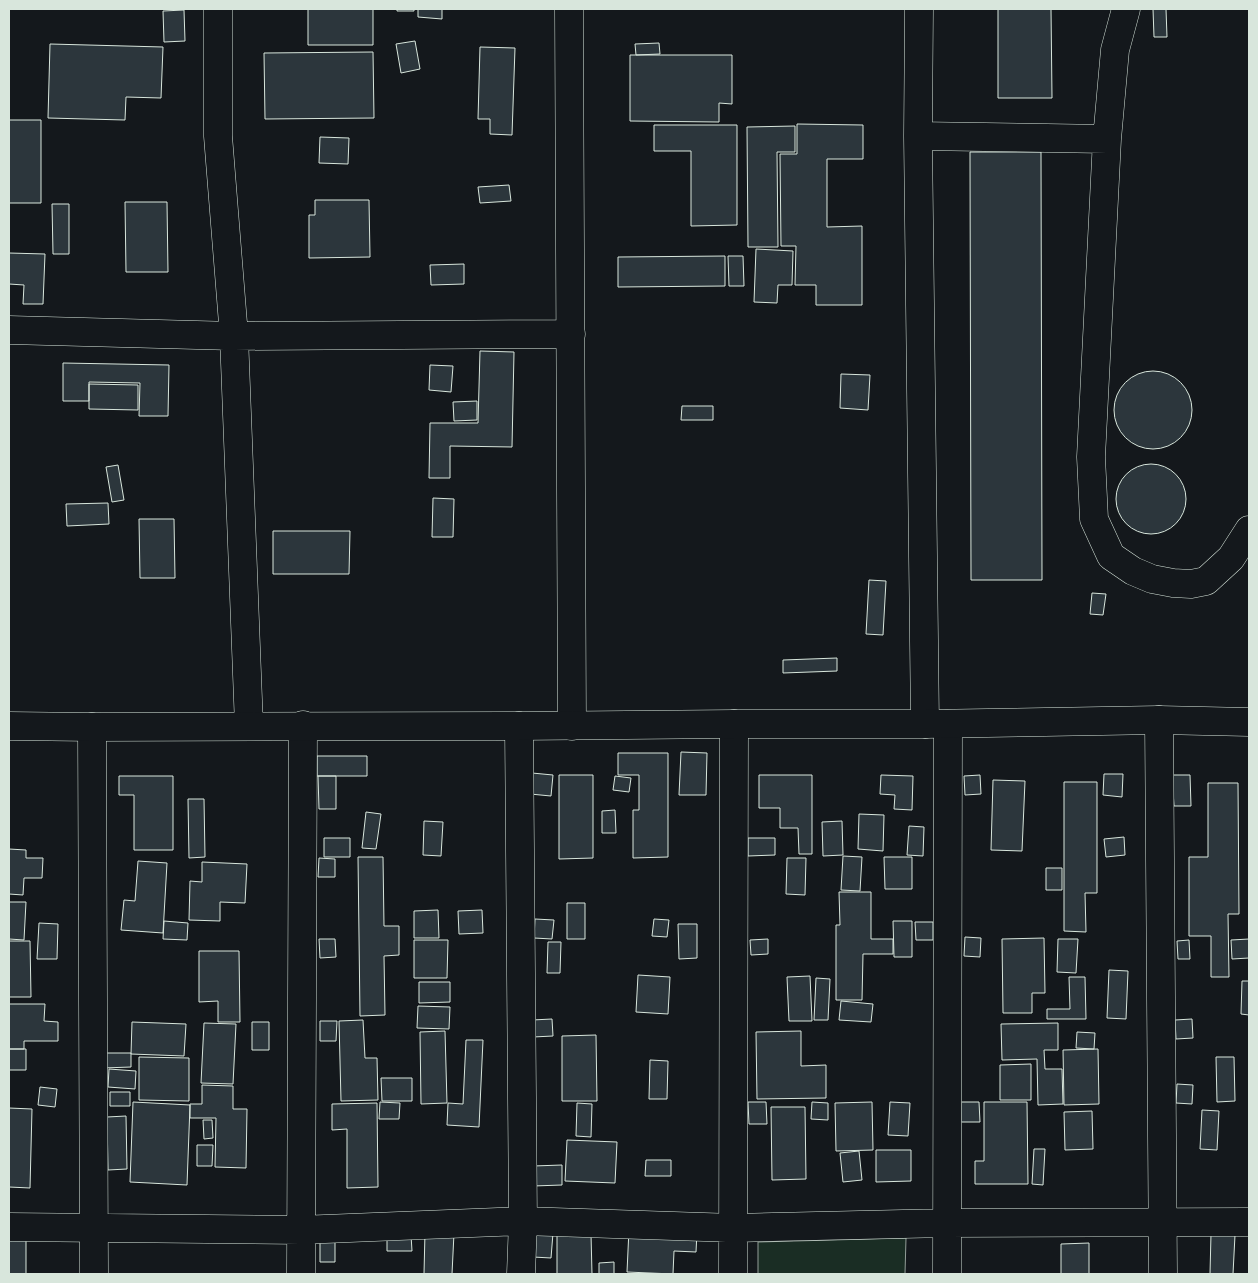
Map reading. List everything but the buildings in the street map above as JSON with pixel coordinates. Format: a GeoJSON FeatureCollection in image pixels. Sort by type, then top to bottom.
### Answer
{"type":"FeatureCollection","features":[{"type":"Feature","properties":{"kind":"street"},"geometry":{"type":"LineString","coordinates":[[218,9],[218,136],[234,336],[249,726]]}},
{"type":"Feature","properties":{"kind":"street"},"geometry":{"type":"LineString","coordinates":[[569,9],[572,726]]}},
{"type":"Feature","properties":{"kind":"street"},"geometry":{"type":"LineString","coordinates":[[919,9],[918,136],[936,724],[946,1274]]}},
{"type":"Feature","properties":{"kind":"street"},"geometry":{"type":"LineString","coordinates":[[1126,9],[1114,50],[1107,139],[1091,457],[1094,518],[1111,556],[1133,571],[1152,579],[1173,583],[1191,584],[1206,581],[1232,558],[1249,530]]}},
{"type":"Feature","properties":{"kind":"street"},"geometry":{"type":"LineString","coordinates":[[918,136],[1107,139]]}},
{"type":"Feature","properties":{"kind":"street"},"geometry":{"type":"LineString","coordinates":[[9,330],[234,336],[571,334]]}},
{"type":"Feature","properties":{"kind":"street"},"geometry":{"type":"LineString","coordinates":[[1159,720],[1162,1274]]}},
{"type":"Feature","properties":{"kind":"street"},"geometry":{"type":"LineString","coordinates":[[9,726],[572,726],[936,724],[1159,720],[1249,722]]}},
{"type":"Feature","properties":{"kind":"street"},"geometry":{"type":"LineString","coordinates":[[733,1274],[734,724]]}},
{"type":"Feature","properties":{"kind":"street"},"geometry":{"type":"LineString","coordinates":[[301,1274],[303,725]]}},
{"type":"Feature","properties":{"kind":"street"},"geometry":{"type":"LineString","coordinates":[[519,726],[522,1221],[520,1274]]}},
{"type":"Feature","properties":{"kind":"street"},"geometry":{"type":"LineString","coordinates":[[92,727],[94,1274]]}},
{"type":"Feature","properties":{"kind":"street"},"geometry":{"type":"LineString","coordinates":[[9,1227],[300,1230],[522,1221],[734,1228],[946,1223],[1249,1222]]}},
{"type":"Feature","properties":{"kind":"green space"},"geometry":{"type":"Polygon","coordinates":[[[906,1238],[905,1274],[758,1274],[758,1242],[906,1238]]]}}]}
